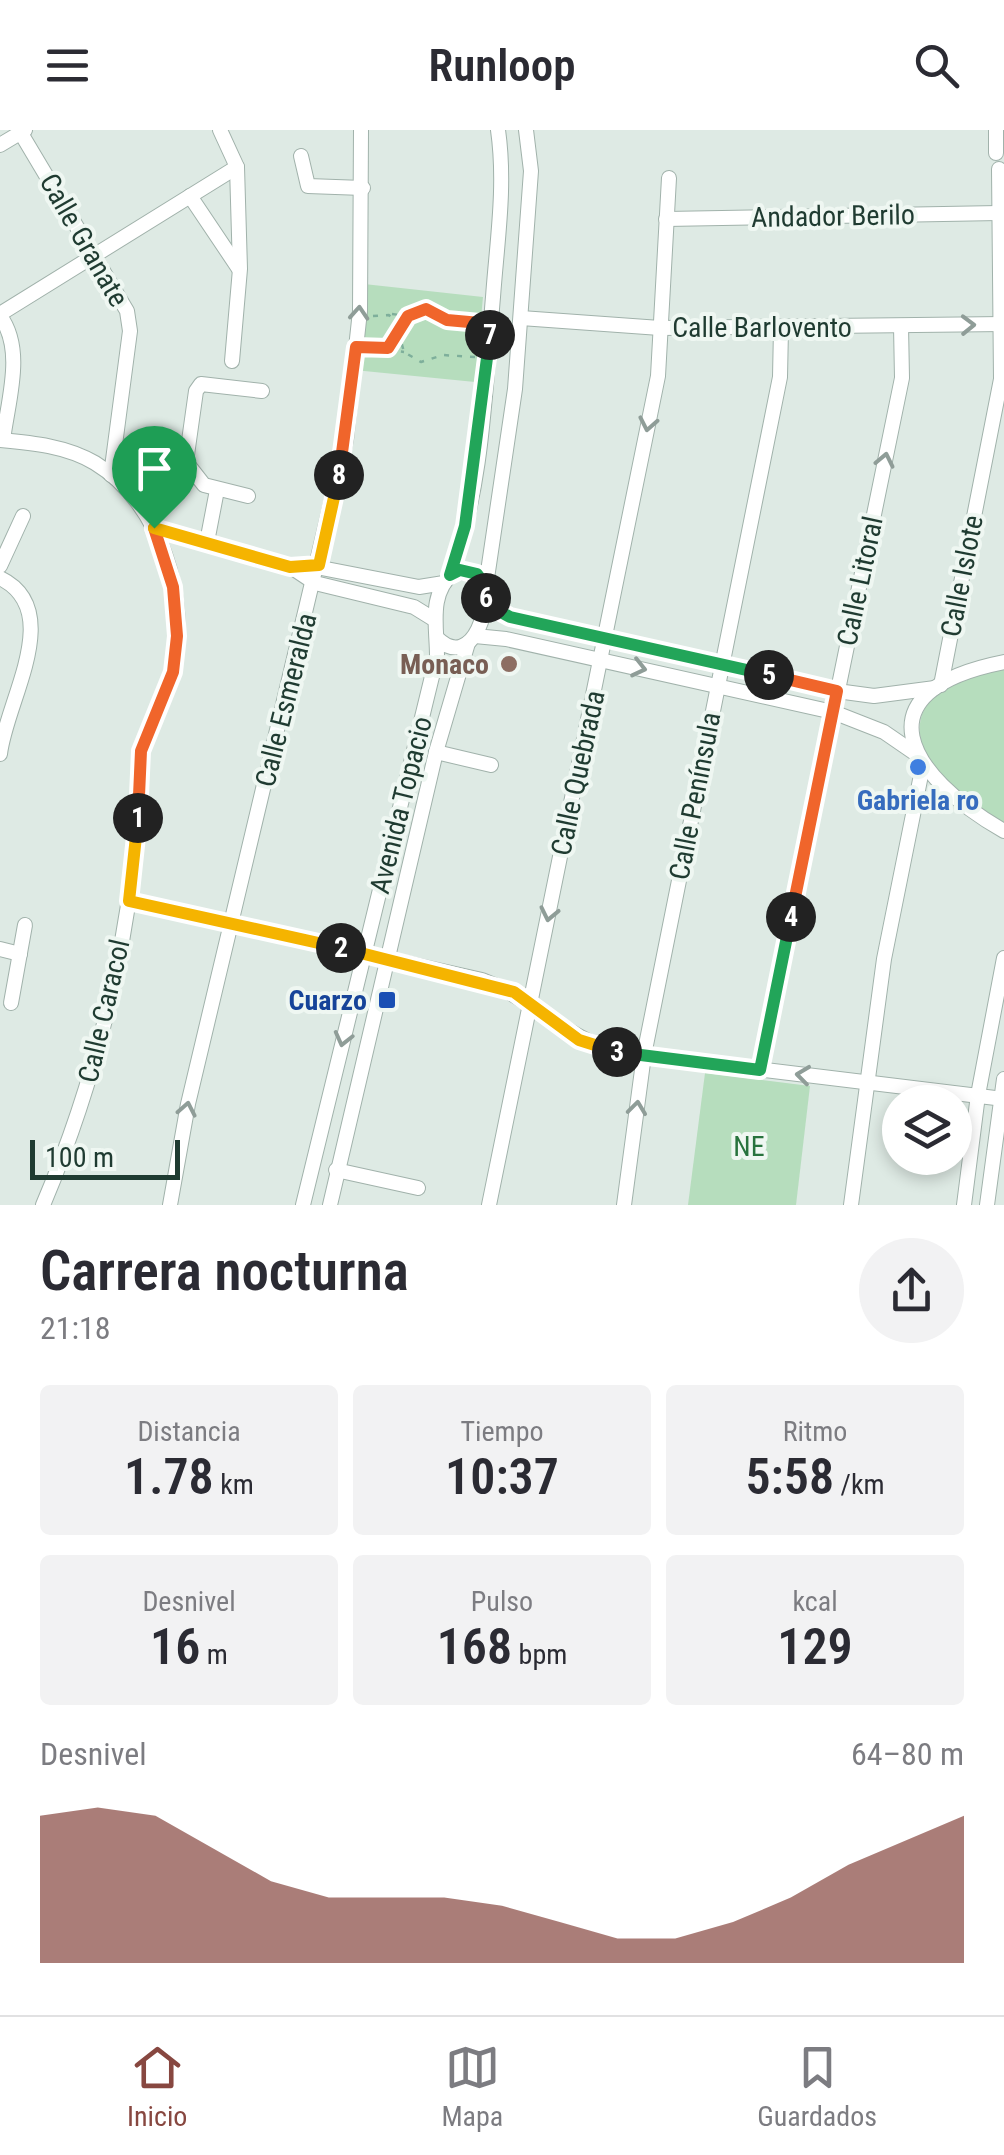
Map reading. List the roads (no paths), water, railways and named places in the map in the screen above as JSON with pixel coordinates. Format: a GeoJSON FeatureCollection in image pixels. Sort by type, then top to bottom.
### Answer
{"type":"FeatureCollection","features":[{"type":"Feature","properties":{"kind":"street"},"geometry":{"type":"LineString","coordinates":[[220,130],[236,166],[240,270],[232,361]]}},
{"type":"Feature","properties":{"kind":"street","name":"Calle Esmeralda"},"geometry":{"type":"LineString","coordinates":[[170,1205],[188,1104],[346,440],[363,316],[361,130]]}},
{"type":"Feature","properties":{"kind":"street"},"geometry":{"type":"LineString","coordinates":[[154,528],[290,567],[315,583],[414,607],[434,620],[465,526],[488,358],[503,168],[498,130]]}},
{"type":"Feature","properties":{"kind":"street"},"geometry":{"type":"LineString","coordinates":[[486,586],[511,423],[521,318],[531,171],[526,130]]}},
{"type":"Feature","properties":{"kind":"street"},"geometry":{"type":"LineString","coordinates":[[996,130],[996,152]]}},
{"type":"Feature","properties":{"kind":"street"},"geometry":{"type":"LineString","coordinates":[[0,145],[22,131]]}},
{"type":"Feature","properties":{"kind":"street","name":"Calle Granate"},"geometry":{"type":"LineString","coordinates":[[22,131],[125,305],[130,324],[111,475]]}},
{"type":"Feature","properties":{"kind":"street"},"geometry":{"type":"LineString","coordinates":[[302,156],[308,186],[362,188]]}},
{"type":"Feature","properties":{"kind":"street"},"geometry":{"type":"LineString","coordinates":[[1,440],[14,347],[11,331],[0,315],[236,166]]}},
{"type":"Feature","properties":{"kind":"street","name":"Calle Islote"},"geometry":{"type":"LineString","coordinates":[[919,760],[910,735],[912,715],[938,686],[1001,378],[999,169]]}},
{"type":"Feature","properties":{"kind":"street","name":"Calle Quebrada"},"geometry":{"type":"LineString","coordinates":[[489,1205],[658,376],[668,178]]}},
{"type":"Feature","properties":{"kind":"street"},"geometry":{"type":"LineString","coordinates":[[190,196],[240,270]]}},
{"type":"Feature","properties":{"kind":"street","name":"Andador Berilo"},"geometry":{"type":"LineString","coordinates":[[666,219],[999,213]]}},
{"type":"Feature","properties":{"kind":"street","name":"Calle Barlovento"},"geometry":{"type":"LineString","coordinates":[[521,318],[660,328],[1002,324]]}},
{"type":"Feature","properties":{"kind":"street","name":"Calle Litoral"},"geometry":{"type":"LineString","coordinates":[[760,1070],[902,378],[901,326]]}},
{"type":"Feature","properties":{"kind":"street","name":"Calle Península"},"geometry":{"type":"LineString","coordinates":[[624,1205],[644,1055],[780,378],[781,328]]}},
{"type":"Feature","properties":{"kind":"street"},"geometry":{"type":"LineString","coordinates":[[248,496],[218,490],[197,480],[186,467],[196,391],[208,382],[262,391]]}},
{"type":"Feature","properties":{"kind":"street","name":"Calle Caracol"},"geometry":{"type":"LineString","coordinates":[[1,440],[67,451],[111,475],[154,528],[173,587],[177,636],[173,672],[141,751],[129,901],[78,1122],[43,1205]]}},
{"type":"Feature","properties":{"kind":"street"},"geometry":{"type":"LineString","coordinates":[[207,542],[218,490]]}},
{"type":"Feature","properties":{"kind":"street"},"geometry":{"type":"LineString","coordinates":[[0,566],[22,516]]}},
{"type":"Feature","properties":{"kind":"street"},"geometry":{"type":"LineString","coordinates":[[290,567],[319,565],[419,587],[472,571],[486,586]]}},
{"type":"Feature","properties":{"kind":"street"},"geometry":{"type":"LineString","coordinates":[[0,578],[25,598],[32,629],[3,727],[0,754]]}},
{"type":"Feature","properties":{"kind":"street","name":"Avenida Topacio"},"geometry":{"type":"LineString","coordinates":[[330,1205],[436,752],[486,604],[486,586]]}},
{"type":"Feature","properties":{"kind":"street"},"geometry":{"type":"LineString","coordinates":[[486,604],[510,617],[874,696],[938,686],[1004,662]]}},
{"type":"Feature","properties":{"kind":"street","name":"Avenida Topacio"},"geometry":{"type":"LineString","coordinates":[[303,1205],[437,656],[434,620]]}},
{"type":"Feature","properties":{"kind":"street"},"geometry":{"type":"LineString","coordinates":[[437,638],[450,648],[472,639],[601,660],[832,712],[884,732],[919,760],[956,799],[1004,831]]}},
{"type":"Feature","properties":{"kind":"street"},"geometry":{"type":"LineString","coordinates":[[436,752],[490,765]]}},
{"type":"Feature","properties":{"kind":"street"},"geometry":{"type":"LineString","coordinates":[[851,1205],[884,959],[919,760]]}},
{"type":"Feature","properties":{"kind":"street"},"geometry":{"type":"LineString","coordinates":[[129,901],[482,980],[531,1002],[579,1040],[644,1055],[1002,1098]]}},
{"type":"Feature","properties":{"kind":"street"},"geometry":{"type":"LineString","coordinates":[[12,1003],[25,926]]}},
{"type":"Feature","properties":{"kind":"street"},"geometry":{"type":"LineString","coordinates":[[0,949],[20,954]]}},
{"type":"Feature","properties":{"kind":"street"},"geometry":{"type":"LineString","coordinates":[[964,1205],[978,1096],[1004,958]]}},
{"type":"Feature","properties":{"kind":"street"},"geometry":{"type":"LineString","coordinates":[[986,1205],[1004,1080]]}},
{"type":"Feature","properties":{"kind":"street"},"geometry":{"type":"LineString","coordinates":[[336,1170],[418,1188]]}},
{"type":"Feature","properties":{"kind":"place","name":"Monaco"},"geometry":{"type":"Point","coordinates":[509,664]}},
{"type":"Feature","properties":{"kind":"place","name":"Gabriela ro"},"geometry":{"type":"Point","coordinates":[918,767]}},
{"type":"Feature","properties":{"kind":"place","name":"Cuarzo"},"geometry":{"type":"Point","coordinates":[387,1000]}},
{"type":"Feature","properties":{"kind":"park label","name":"NE"},"geometry":{"type":"Point","coordinates":[749,1146]}}]}
